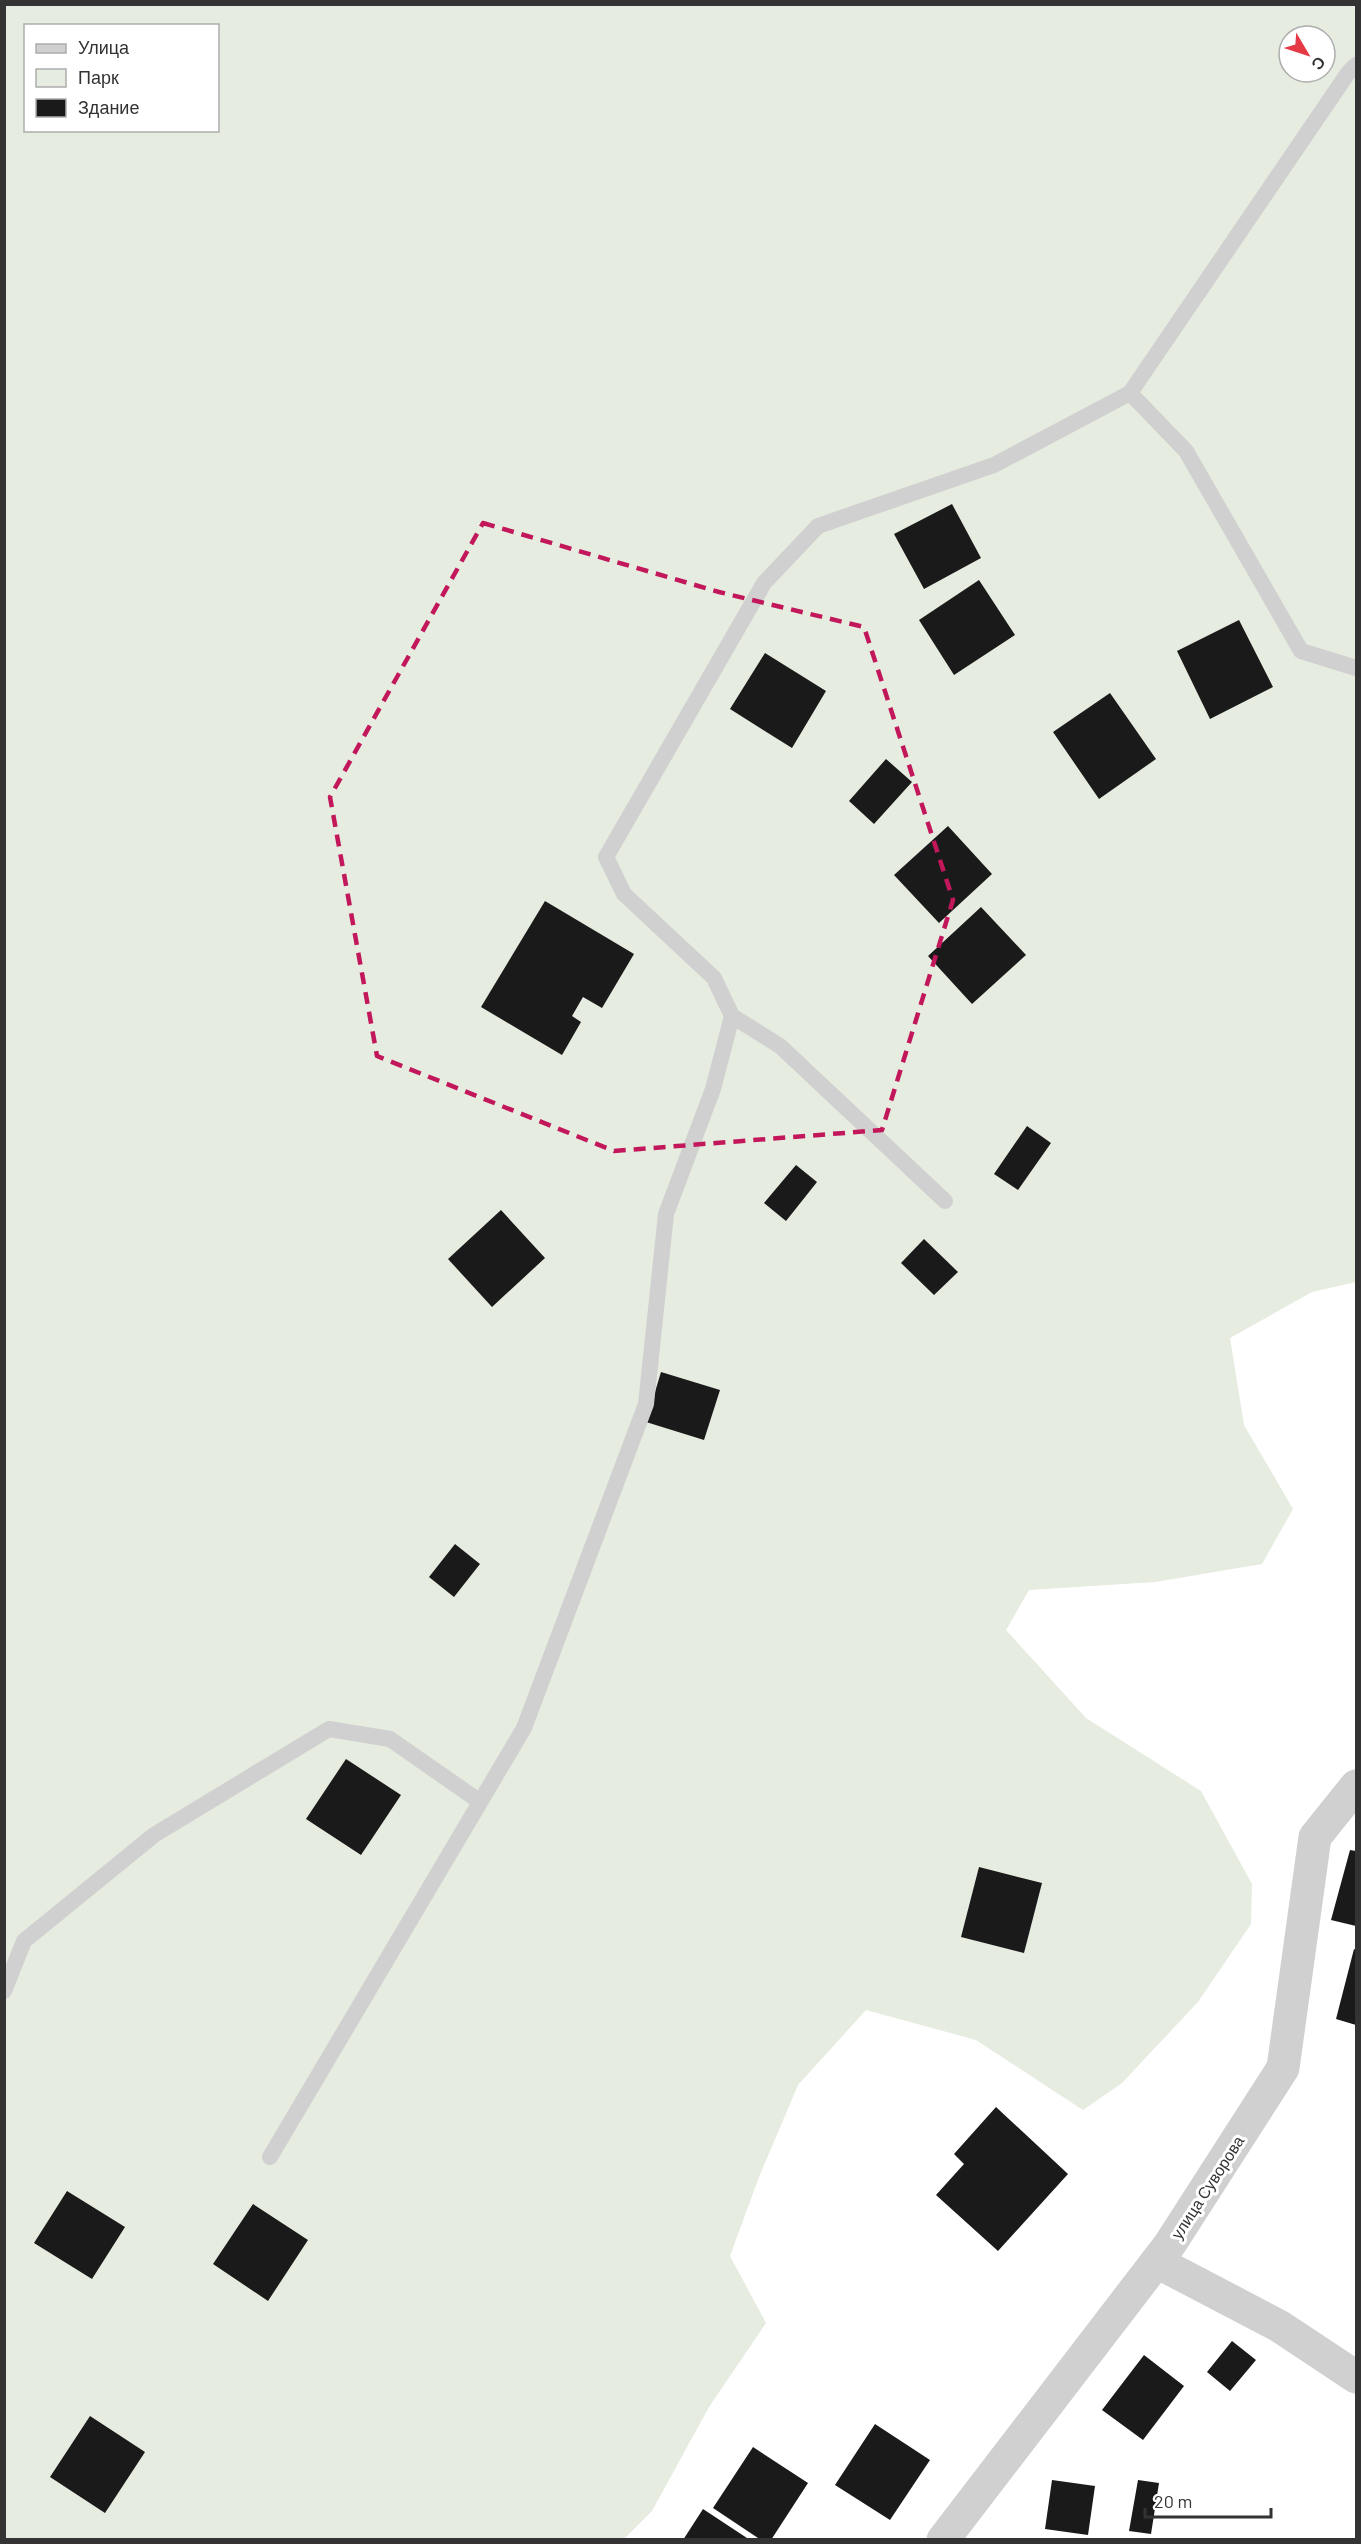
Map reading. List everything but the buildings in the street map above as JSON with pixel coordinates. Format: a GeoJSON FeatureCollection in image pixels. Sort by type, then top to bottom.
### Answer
{"type":"FeatureCollection","features":[{"type":"Feature","properties":{"kind":"street","name":"улица Суворова"},"geometry":{"type":"LineString","coordinates":[[943,2540],[1157,2262],[1284,2068],[1315,1837],[1356,1786]]}},
{"type":"Feature","properties":{"kind":"street"},"geometry":{"type":"LineString","coordinates":[[1157,2262],[1279,2326],[1356,2377]]}},
{"type":"Feature","properties":{"kind":"lane"},"geometry":{"type":"LineString","coordinates":[[945,1201],[780,1046],[732,1016],[714,978],[624,894],[606,857],[765,583],[818,526],[994,465],[1130,393],[1348,73],[1356,65]]}},
{"type":"Feature","properties":{"kind":"lane"},"geometry":{"type":"LineString","coordinates":[[1130,393],[1186,451],[1301,651],[1356,669]]}},
{"type":"Feature","properties":{"kind":"lane"},"geometry":{"type":"LineString","coordinates":[[270,2157],[524,1728],[646,1404],[666,1214],[713,1089],[732,1016]]}},
{"type":"Feature","properties":{"kind":"lane"},"geometry":{"type":"LineString","coordinates":[[4,1991],[24,1941],[154,1835],[329,1729],[390,1739],[479,1801]]}},
{"type":"Feature","properties":{"kind":"highlighted area"},"geometry":{"type":"Polygon","coordinates":[[[483,523],[719,592],[864,627],[953,900],[882,1130],[614,1151],[377,1056],[330,797],[483,523]]]}},
{"type":"Feature","properties":{"kind":"green space"},"geometry":{"type":"Polygon","coordinates":[[[4,5],[1356,5],[1356,1282],[1312,1292],[1230,1338],[1244,1425],[1293,1509],[1262,1564],[1155,1582],[1029,1590],[1006,1630],[1086,1718],[1201,1791],[1252,1884],[1251,1924],[1198,2002],[1122,2083],[1083,2110],[976,2040],[866,2010],[798,2085],[759,2177],[730,2256],[766,2323],[709,2407],[652,2511],[624,2539],[5,2539],[4,5]]]}}]}
